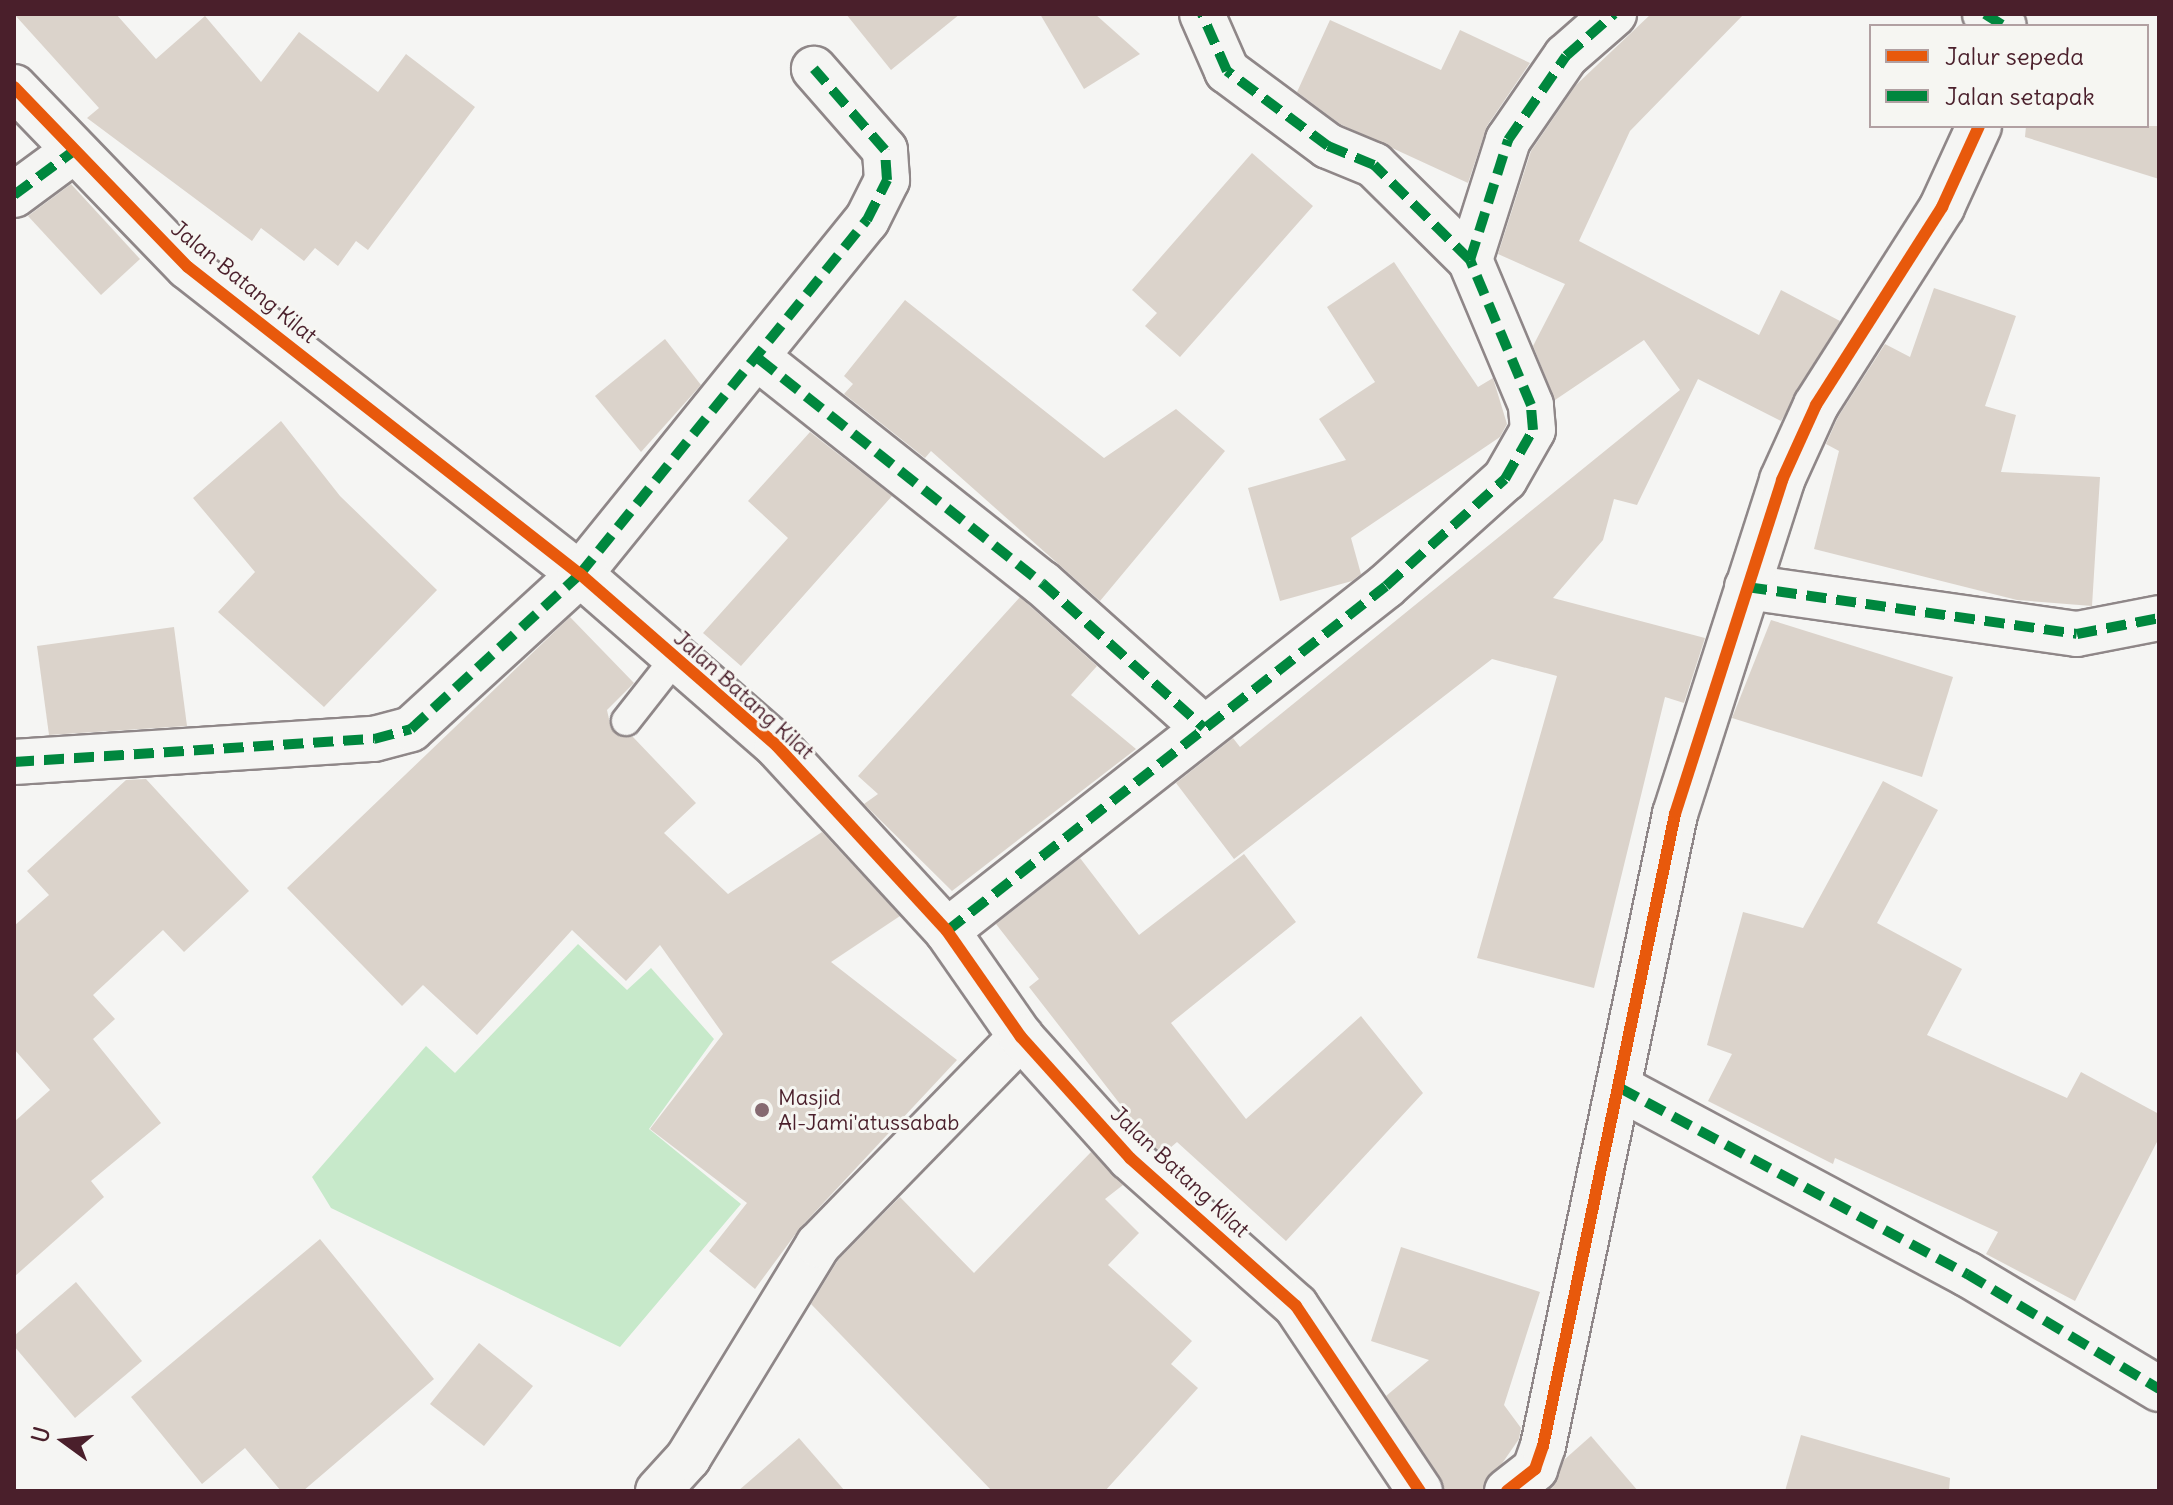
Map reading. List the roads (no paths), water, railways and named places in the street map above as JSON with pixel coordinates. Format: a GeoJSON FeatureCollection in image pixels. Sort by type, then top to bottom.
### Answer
{"type":"FeatureCollection","features":[{"type":"Feature","properties":{"kind":"street"},"geometry":{"type":"LineString","coordinates":[[947,931],[1386,586],[1524,455],[1533,430],[1531,405],[1470,260],[1374,165],[1328,146],[1227,71],[1202,14]]}},
{"type":"Feature","properties":{"kind":"street"},"geometry":{"type":"LineString","coordinates":[[1470,260],[1508,140],[1566,56],[1614,14]]}},
{"type":"Feature","properties":{"kind":"street"},"geometry":{"type":"LineString","coordinates":[[14,762],[374,739],[411,729],[580,574],[759,359],[867,220],[887,180],[885,150],[814,69]]}},
{"type":"Feature","properties":{"kind":"street","name":"Jalan Batang Kilat"},"geometry":{"type":"LineString","coordinates":[[14,87],[71,153],[188,267],[580,574],[674,660],[777,746],[947,931],[1021,1037],[1130,1158],[1296,1306],[1420,1491]]}},
{"type":"Feature","properties":{"kind":"street"},"geometry":{"type":"LineString","coordinates":[[1507,1491],[1535,1469],[1543,1446],[1575,1269],[1620,1088],[1675,814],[1747,587],[1816,405],[1935,220],[1978,128]]}},
{"type":"Feature","properties":{"kind":"street"},"geometry":{"type":"LineString","coordinates":[[14,195],[71,153]]}},
{"type":"Feature","properties":{"kind":"street"},"geometry":{"type":"LineString","coordinates":[[759,359],[1042,583],[1204,728]]}},
{"type":"Feature","properties":{"kind":"street"},"geometry":{"type":"LineString","coordinates":[[1747,587],[2077,634],[2159,618]]}},
{"type":"Feature","properties":{"kind":"street"},"geometry":{"type":"LineString","coordinates":[[658,1491],[688,1458],[818,1245],[1021,1037]]}},
{"type":"Feature","properties":{"kind":"street"},"geometry":{"type":"LineString","coordinates":[[1620,1088],[1967,1274],[2159,1389]]}},
{"type":"Feature","properties":{"kind":"lane"},"geometry":{"type":"LineString","coordinates":[[626,721],[674,660]]}},
{"type":"Feature","properties":{"kind":"place","name":"Masjid Al-Jami'atussabab"},"geometry":{"type":"Point","coordinates":[762,1110]}}]}
